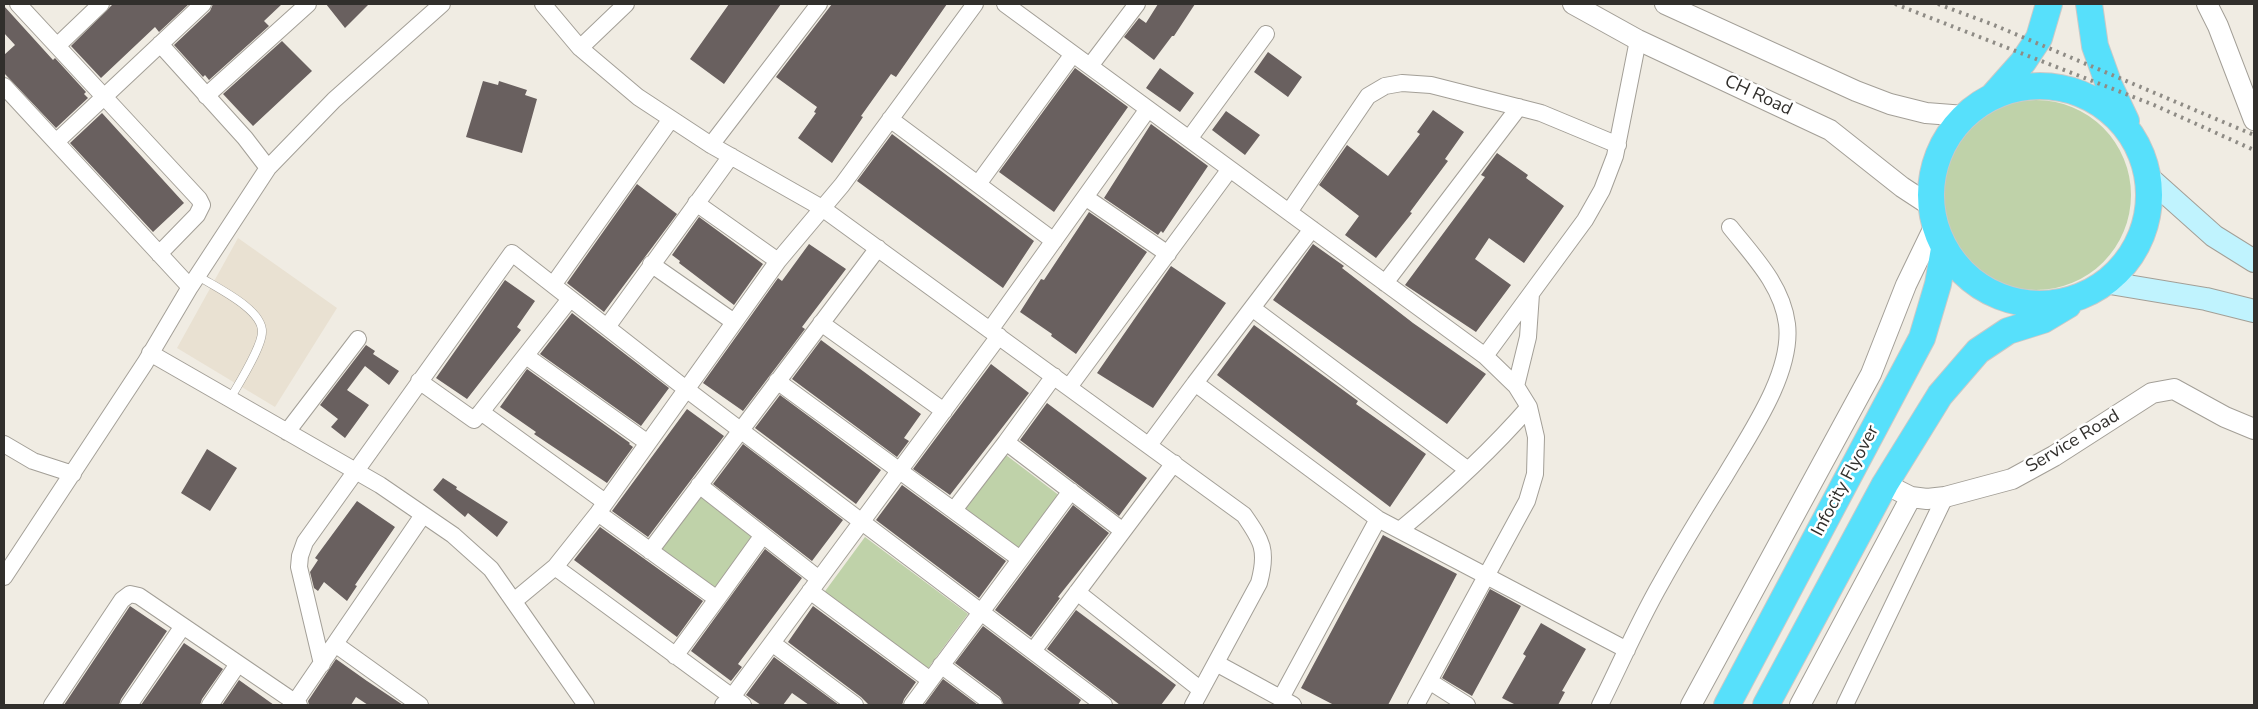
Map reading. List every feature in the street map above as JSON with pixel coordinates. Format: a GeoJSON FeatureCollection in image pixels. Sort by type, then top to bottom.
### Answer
{"type":"FeatureCollection","features":[{"type":"Feature","properties":{"kind":"highway"},"geometry":{"type":"LineString","coordinates":[[2049,4],[2039,38],[2023,62],[1992,97],[1965,116],[1944,142],[1933,173],[1934,215],[1944,249],[1956,270],[1986,291],[2020,303],[2056,304],[2098,287],[2118,272],[2138,244],[2148,211],[2148,177],[2137,144],[2109,85],[2095,46],[2089,4]]}},
{"type":"Feature","properties":{"kind":"highway"},"geometry":{"type":"LineString","coordinates":[[1992,97],[2024,87],[2057,87],[2090,98],[2117,117],[2137,144]]}},
{"type":"Feature","properties":{"kind":"highway","name":"Infocity Flyover"},"geometry":{"type":"LineString","coordinates":[[1727,705],[1922,338],[1938,284],[1944,249]]}},
{"type":"Feature","properties":{"kind":"highway","name":"Infocity Flyover"},"geometry":{"type":"LineString","coordinates":[[1766,705],[1885,484],[1940,394],[1978,351],[2008,331],[2043,320],[2098,287]]}},
{"type":"Feature","properties":{"kind":"main road"},"geometry":{"type":"LineString","coordinates":[[2148,177],[2214,236],[2254,261]]}},
{"type":"Feature","properties":{"kind":"main road"},"geometry":{"type":"LineString","coordinates":[[2098,287],[2206,299],[2254,311]]}},
{"type":"Feature","properties":{"kind":"street"},"geometry":{"type":"LineString","coordinates":[[18,4],[202,204],[197,215],[159,254]]}},
{"type":"Feature","properties":{"kind":"street"},"geometry":{"type":"LineString","coordinates":[[57,46],[101,4]]}},
{"type":"Feature","properties":{"kind":"street"},"geometry":{"type":"LineString","coordinates":[[56,142],[203,4]]}},
{"type":"Feature","properties":{"kind":"street"},"geometry":{"type":"LineString","coordinates":[[206,96],[308,4]]}},
{"type":"Feature","properties":{"kind":"street"},"geometry":{"type":"LineString","coordinates":[[4,577],[73,474],[194,281],[268,168],[334,100],[442,4]]}},
{"type":"Feature","properties":{"kind":"street"},"geometry":{"type":"LineString","coordinates":[[543,4],[580,48],[638,97],[711,145],[822,208],[1244,515],[1261,540],[1264,565],[1259,583],[1193,705]]}},
{"type":"Feature","properties":{"kind":"street"},"geometry":{"type":"LineString","coordinates":[[580,48],[626,4]]}},
{"type":"Feature","properties":{"kind":"street"},"geometry":{"type":"LineString","coordinates":[[711,145],[819,4]]}},
{"type":"Feature","properties":{"kind":"street"},"geometry":{"type":"LineString","coordinates":[[514,601],[555,567],[648,443],[778,261],[842,185],[975,4]]}},
{"type":"Feature","properties":{"kind":"street"},"geometry":{"type":"LineString","coordinates":[[1005,4],[1485,356],[1516,386],[1529,407],[1536,437],[1535,474],[1527,501],[1416,705]]}},
{"type":"Feature","properties":{"kind":"street"},"geometry":{"type":"LineString","coordinates":[[1090,66],[1137,4]]}},
{"type":"Feature","properties":{"kind":"street","name":"CH Road"},"geometry":{"type":"LineString","coordinates":[[1573,4],[1638,40],[1830,130],[1934,215]]}},
{"type":"Feature","properties":{"kind":"street"},"geometry":{"type":"LineString","coordinates":[[1665,4],[1856,91],[1890,104],[1926,113],[1965,116]]}},
{"type":"Feature","properties":{"kind":"street"},"geometry":{"type":"LineString","coordinates":[[2207,4],[2218,26],[2254,120]]}},
{"type":"Feature","properties":{"kind":"street"},"geometry":{"type":"LineString","coordinates":[[1189,139],[1266,34]]}},
{"type":"Feature","properties":{"kind":"street"},"geometry":{"type":"LineString","coordinates":[[1485,356],[1585,220],[1602,190],[1618,145],[1638,40]]}},
{"type":"Feature","properties":{"kind":"street"},"geometry":{"type":"LineString","coordinates":[[160,44],[268,168]]}},
{"type":"Feature","properties":{"kind":"street"},"geometry":{"type":"LineString","coordinates":[[978,184],[1073,54]]}},
{"type":"Feature","properties":{"kind":"street"},"geometry":{"type":"LineString","coordinates":[[1289,212],[1368,96],[1385,86],[1402,83],[1431,85],[1518,106],[1561,120],[1618,145]]}},
{"type":"Feature","properties":{"kind":"street"},"geometry":{"type":"LineString","coordinates":[[4,86],[159,254],[194,281]]}},
{"type":"Feature","properties":{"kind":"street"},"geometry":{"type":"LineString","coordinates":[[1385,283],[1518,106]]}},
{"type":"Feature","properties":{"kind":"street"},"geometry":{"type":"LineString","coordinates":[[555,567],[675,656],[733,703],[772,643],[944,410],[1054,241],[1148,109]]}},
{"type":"Feature","properties":{"kind":"street"},"geometry":{"type":"LineString","coordinates":[[553,285],[671,119]]}},
{"type":"Feature","properties":{"kind":"street"},"geometry":{"type":"LineString","coordinates":[[890,119],[1054,241]]}},
{"type":"Feature","properties":{"kind":"street"},"geometry":{"type":"LineString","coordinates":[[607,328],[651,264],[731,156]]}},
{"type":"Feature","properties":{"kind":"street"},"geometry":{"type":"LineString","coordinates":[[1069,387],[1230,169]]}},
{"type":"Feature","properties":{"kind":"street"},"geometry":{"type":"LineString","coordinates":[[1085,197],[1168,254]]}},
{"type":"Feature","properties":{"kind":"street"},"geometry":{"type":"LineString","coordinates":[[696,203],[778,261]]}},
{"type":"Feature","properties":{"kind":"street"},"geometry":{"type":"LineString","coordinates":[[1691,705],[1872,374],[1934,215]]}},
{"type":"Feature","properties":{"kind":"street"},"geometry":{"type":"LineString","coordinates":[[1600,705],[1660,584],[1750,433],[1776,383],[1785,353],[1787,324],[1780,296],[1768,275],[1730,227]]}},
{"type":"Feature","properties":{"kind":"street"},"geometry":{"type":"LineString","coordinates":[[1150,445],[1312,229]]}},
{"type":"Feature","properties":{"kind":"street"},"geometry":{"type":"LineString","coordinates":[[650,551],[878,248]]}},
{"type":"Feature","properties":{"kind":"street"},"geometry":{"type":"LineString","coordinates":[[322,664],[299,567],[300,556],[305,542],[354,471],[512,253],[686,389],[981,611],[1100,704]]}},
{"type":"Feature","properties":{"kind":"street"},"geometry":{"type":"LineString","coordinates":[[651,264],[734,322]]}},
{"type":"Feature","properties":{"kind":"street"},"geometry":{"type":"LineString","coordinates":[[1516,386],[1528,337],[1531,294]]}},
{"type":"Feature","properties":{"kind":"street"},"geometry":{"type":"LineString","coordinates":[[419,381],[474,420],[570,299]]}},
{"type":"Feature","properties":{"kind":"street"},"geometry":{"type":"LineString","coordinates":[[1252,308],[1468,470]]}},
{"type":"Feature","properties":{"kind":"street"},"geometry":{"type":"LineString","coordinates":[[821,323],[944,410]]}},
{"type":"Feature","properties":{"kind":"street"},"geometry":{"type":"LineString","coordinates":[[287,432],[358,339]]}},
{"type":"Feature","properties":{"kind":"street"},"geometry":{"type":"LineString","coordinates":[[150,353],[354,471],[453,535],[491,569],[586,705]]}},
{"type":"Feature","properties":{"kind":"street"},"geometry":{"type":"LineString","coordinates":[[526,356],[648,443]]}},
{"type":"Feature","properties":{"kind":"street"},"geometry":{"type":"LineString","coordinates":[[954,510],[1054,376]]}},
{"type":"Feature","properties":{"kind":"street"},"geometry":{"type":"LineString","coordinates":[[777,381],[1020,559]]}},
{"type":"Feature","properties":{"kind":"street"},"geometry":{"type":"LineString","coordinates":[[1195,383],[1378,519],[1627,650]]}},
{"type":"Feature","properties":{"kind":"street","name":"Service Road"},"geometry":{"type":"LineString","coordinates":[[1885,484],[1911,497],[1927,500],[2012,479],[2054,456],[2152,393],[2167,390],[2174,389],[2225,417],[2254,429]]}},
{"type":"Feature","properties":{"kind":"street"},"geometry":{"type":"LineString","coordinates":[[1400,530],[1503,437],[1529,407]]}},
{"type":"Feature","properties":{"kind":"street"},"geometry":{"type":"LineString","coordinates":[[481,412],[601,507],[650,551],[717,599]]}},
{"type":"Feature","properties":{"kind":"street"},"geometry":{"type":"LineString","coordinates":[[1006,442],[1123,530]]}},
{"type":"Feature","properties":{"kind":"street"},"geometry":{"type":"LineString","coordinates":[[4,444],[33,461],[73,474]]}},
{"type":"Feature","properties":{"kind":"street"},"geometry":{"type":"LineString","coordinates":[[1033,651],[1174,463]]}},
{"type":"Feature","properties":{"kind":"street"},"geometry":{"type":"LineString","coordinates":[[699,484],[764,535],[814,585],[930,680]]}},
{"type":"Feature","properties":{"kind":"street"},"geometry":{"type":"LineString","coordinates":[[912,705],[1071,491]]}},
{"type":"Feature","properties":{"kind":"street"},"geometry":{"type":"LineString","coordinates":[[1800,705],[1911,497]]}},
{"type":"Feature","properties":{"kind":"street"},"geometry":{"type":"LineString","coordinates":[[1845,705],[1945,497]]}},
{"type":"Feature","properties":{"kind":"street"},"geometry":{"type":"LineString","coordinates":[[52,705],[122,600],[130,594],[138,596],[296,704],[423,515]]}},
{"type":"Feature","properties":{"kind":"street"},"geometry":{"type":"LineString","coordinates":[[1216,663],[1287,702],[1378,519]]}},
{"type":"Feature","properties":{"kind":"street"},"geometry":{"type":"LineString","coordinates":[[675,656],[764,535]]}},
{"type":"Feature","properties":{"kind":"street"},"geometry":{"type":"LineString","coordinates":[[1077,592],[1201,690]]}},
{"type":"Feature","properties":{"kind":"street"},"geometry":{"type":"LineString","coordinates":[[129,705],[182,626]]}},
{"type":"Feature","properties":{"kind":"street"},"geometry":{"type":"LineString","coordinates":[[772,643],[855,705]]}},
{"type":"Feature","properties":{"kind":"street"},"geometry":{"type":"LineString","coordinates":[[335,644],[420,705]]}},
{"type":"Feature","properties":{"kind":"street"},"geometry":{"type":"LineString","coordinates":[[210,705],[238,664]]}},
{"type":"Feature","properties":{"kind":"street"},"geometry":{"type":"LineString","coordinates":[[941,665],[991,704]]}},
{"type":"Feature","properties":{"kind":"street"},"geometry":{"type":"LineString","coordinates":[[1429,681],[1467,705]]}},
{"type":"Feature","properties":{"kind":"lane"},"geometry":{"type":"LineString","coordinates":[[194,281],[252,310],[259,320],[262,332],[259,343],[230,399]]}},
{"type":"Feature","properties":{"kind":"shaded area"},"geometry":{"type":"Polygon","coordinates":[[[238,238],[337,308],[275,407],[177,348],[238,238]]]}},
{"type":"Feature","properties":{"kind":"green space"},"geometry":{"type":"Polygon","coordinates":[[[2036,100],[2055,102],[2072,107],[2089,116],[2103,128],[2115,142],[2124,159],[2129,176],[2131,195],[2129,214],[2124,231],[2115,248],[2103,262],[2089,274],[2072,283],[2055,288],[2036,290],[2017,288],[2000,283],[1983,274],[1969,262],[1957,248],[1948,231],[1943,214],[1941,195],[1943,176],[1948,159],[1957,142],[1969,128],[1983,116],[2000,107],[2017,102],[2036,100]]]}},
{"type":"Feature","properties":{"kind":"green space"},"geometry":{"type":"Polygon","coordinates":[[[1006,455],[1060,496],[1019,550],[965,509],[1006,455]]]}},
{"type":"Feature","properties":{"kind":"green space"},"geometry":{"type":"Polygon","coordinates":[[[702,494],[756,536],[715,589],[661,548],[702,494]]]}},
{"type":"Feature","properties":{"kind":"green space"},"geometry":{"type":"Polygon","coordinates":[[[865,537],[968,614],[926,671],[823,594],[865,537]]]}},
{"type":"Feature","properties":{"kind":"building"},"geometry":{"type":"Polygon","coordinates":[[[113,4],[189,4],[159,32],[155,27],[101,78],[71,46],[113,4]]]}},
{"type":"Feature","properties":{"kind":"building"},"geometry":{"type":"Polygon","coordinates":[[[213,4],[282,4],[264,21],[269,26],[209,80],[205,75],[203,77],[174,45],[210,11],[213,4]]]}},
{"type":"Feature","properties":{"kind":"building"},"geometry":{"type":"Polygon","coordinates":[[[326,4],[369,4],[345,28],[326,4]]]}},
{"type":"Feature","properties":{"kind":"building"},"geometry":{"type":"Polygon","coordinates":[[[729,4],[781,4],[724,84],[690,59],[729,4]]]}},
{"type":"Feature","properties":{"kind":"building"},"geometry":{"type":"Polygon","coordinates":[[[832,4],[947,4],[896,77],[891,74],[861,116],[863,117],[832,163],[798,138],[816,113],[814,112],[817,107],[776,77],[832,4]]]}},
{"type":"Feature","properties":{"kind":"building"},"geometry":{"type":"Polygon","coordinates":[[[1158,4],[1195,4],[1174,36],[1172,36],[1154,60],[1124,37],[1139,18],[1146,23],[1158,4]]]}},
{"type":"Feature","properties":{"kind":"building"},"geometry":{"type":"Polygon","coordinates":[[[4,6],[53,60],[55,58],[86,92],[84,94],[88,98],[56,128],[4,73],[4,55],[15,45],[4,33],[4,6]]]}},
{"type":"Feature","properties":{"kind":"building"},"geometry":{"type":"Polygon","coordinates":[[[282,41],[312,71],[253,126],[223,94],[282,41]]]}},
{"type":"Feature","properties":{"kind":"building"},"geometry":{"type":"Polygon","coordinates":[[[1268,52],[1302,77],[1288,97],[1254,72],[1268,52]]]}},
{"type":"Feature","properties":{"kind":"building"},"geometry":{"type":"Polygon","coordinates":[[[1075,68],[1128,107],[1054,212],[999,172],[1075,68]]]}},
{"type":"Feature","properties":{"kind":"building"},"geometry":{"type":"Polygon","coordinates":[[[1160,68],[1194,93],[1180,112],[1146,88],[1160,68]]]}},
{"type":"Feature","properties":{"kind":"building"},"geometry":{"type":"Polygon","coordinates":[[[483,81],[498,85],[499,81],[527,90],[525,95],[537,99],[522,153],[466,137],[483,81]]]}},
{"type":"Feature","properties":{"kind":"building"},"geometry":{"type":"Polygon","coordinates":[[[1433,110],[1464,132],[1445,159],[1448,161],[1410,212],[1412,213],[1376,258],[1345,235],[1359,216],[1319,185],[1347,145],[1388,176],[1420,134],[1417,132],[1433,110]]]}},
{"type":"Feature","properties":{"kind":"building"},"geometry":{"type":"Polygon","coordinates":[[[1226,111],[1260,135],[1245,155],[1212,130],[1226,111]]]}},
{"type":"Feature","properties":{"kind":"building"},"geometry":{"type":"Polygon","coordinates":[[[102,113],[184,203],[153,232],[70,143],[102,113]]]}},
{"type":"Feature","properties":{"kind":"building"},"geometry":{"type":"Polygon","coordinates":[[[1151,124],[1208,166],[1163,233],[1161,231],[1158,235],[1104,198],[1151,124]]]}},
{"type":"Feature","properties":{"kind":"building"},"geometry":{"type":"Polygon","coordinates":[[[892,134],[1034,241],[1003,288],[857,181],[892,134]]]}},
{"type":"Feature","properties":{"kind":"building"},"geometry":{"type":"Polygon","coordinates":[[[1497,153],[1528,175],[1526,178],[1564,206],[1524,263],[1489,238],[1475,259],[1511,285],[1476,332],[1405,285],[1485,177],[1481,175],[1497,153]]]}},
{"type":"Feature","properties":{"kind":"building"},"geometry":{"type":"Polygon","coordinates":[[[637,184],[677,214],[604,312],[567,283],[637,184]]]}},
{"type":"Feature","properties":{"kind":"building"},"geometry":{"type":"Polygon","coordinates":[[[1089,212],[1147,252],[1076,354],[1051,336],[1052,334],[1020,312],[1041,279],[1044,280],[1089,212]]]}},
{"type":"Feature","properties":{"kind":"building"},"geometry":{"type":"Polygon","coordinates":[[[699,217],[763,264],[734,305],[679,263],[680,261],[672,255],[699,217]]]}},
{"type":"Feature","properties":{"kind":"building"},"geometry":{"type":"Polygon","coordinates":[[[809,244],[846,269],[802,327],[805,329],[743,411],[703,383],[778,278],[782,281],[809,244]]]}},
{"type":"Feature","properties":{"kind":"building"},"geometry":{"type":"Polygon","coordinates":[[[1313,244],[1344,266],[1342,268],[1413,323],[1486,374],[1447,424],[1273,300],[1313,244]]]}},
{"type":"Feature","properties":{"kind":"building"},"geometry":{"type":"Polygon","coordinates":[[[1171,266],[1226,303],[1153,408],[1097,373],[1171,266]]]}},
{"type":"Feature","properties":{"kind":"building"},"geometry":{"type":"Polygon","coordinates":[[[505,280],[535,301],[517,327],[521,330],[467,399],[436,378],[505,280]]]}},
{"type":"Feature","properties":{"kind":"building"},"geometry":{"type":"Polygon","coordinates":[[[572,313],[669,388],[641,426],[540,354],[572,313]]]}},
{"type":"Feature","properties":{"kind":"building"},"geometry":{"type":"Polygon","coordinates":[[[1254,325],[1358,401],[1356,404],[1426,454],[1390,507],[1217,375],[1254,325]]]}},
{"type":"Feature","properties":{"kind":"building"},"geometry":{"type":"Polygon","coordinates":[[[821,340],[921,414],[904,438],[909,441],[897,457],[792,379],[821,340]]]}},
{"type":"Feature","properties":{"kind":"building"},"geometry":{"type":"Polygon","coordinates":[[[366,345],[375,351],[373,354],[399,371],[389,385],[365,366],[347,390],[369,405],[345,438],[331,427],[338,419],[320,405],[366,345]]]}},
{"type":"Feature","properties":{"kind":"building"},"geometry":{"type":"Polygon","coordinates":[[[991,364],[1029,393],[950,495],[913,469],[991,364]]]}},
{"type":"Feature","properties":{"kind":"building"},"geometry":{"type":"Polygon","coordinates":[[[527,369],[633,447],[607,483],[534,434],[536,432],[500,407],[527,369]]]}},
{"type":"Feature","properties":{"kind":"building"},"geometry":{"type":"Polygon","coordinates":[[[780,395],[881,470],[856,504],[755,428],[780,395]]]}},
{"type":"Feature","properties":{"kind":"building"},"geometry":{"type":"Polygon","coordinates":[[[1047,403],[1147,478],[1119,516],[1020,440],[1047,403]]]}},
{"type":"Feature","properties":{"kind":"building"},"geometry":{"type":"Polygon","coordinates":[[[687,409],[724,436],[648,537],[612,511],[687,409]]]}},
{"type":"Feature","properties":{"kind":"building"},"geometry":{"type":"Polygon","coordinates":[[[743,444],[843,520],[812,561],[713,484],[743,444]]]}},
{"type":"Feature","properties":{"kind":"building"},"geometry":{"type":"Polygon","coordinates":[[[207,449],[237,468],[210,511],[181,493],[207,449]]]}},
{"type":"Feature","properties":{"kind":"building"},"geometry":{"type":"Polygon","coordinates":[[[443,478],[457,487],[456,489],[508,522],[497,537],[468,513],[465,517],[433,490],[443,478]]]}},
{"type":"Feature","properties":{"kind":"building"},"geometry":{"type":"Polygon","coordinates":[[[902,485],[1006,561],[979,598],[876,520],[902,485]]]}},
{"type":"Feature","properties":{"kind":"building"},"geometry":{"type":"Polygon","coordinates":[[[357,501],[395,527],[355,585],[357,586],[347,601],[324,582],[318,591],[314,588],[310,572],[318,560],[315,558],[357,501]]]}},
{"type":"Feature","properties":{"kind":"building"},"geometry":{"type":"Polygon","coordinates":[[[1073,505],[1109,533],[1058,597],[1060,598],[1031,637],[995,610],[1073,505]]]}},
{"type":"Feature","properties":{"kind":"building"},"geometry":{"type":"Polygon","coordinates":[[[600,527],[703,601],[677,637],[574,560],[600,527]]]}},
{"type":"Feature","properties":{"kind":"building"},"geometry":{"type":"Polygon","coordinates":[[[1383,535],[1457,574],[1388,705],[1334,705],[1301,688],[1383,535]]]}},
{"type":"Feature","properties":{"kind":"building"},"geometry":{"type":"Polygon","coordinates":[[[765,549],[802,578],[738,664],[742,667],[731,681],[691,651],[765,549]]]}},
{"type":"Feature","properties":{"kind":"building"},"geometry":{"type":"Polygon","coordinates":[[[1490,589],[1521,606],[1472,696],[1442,678],[1490,589]]]}},
{"type":"Feature","properties":{"kind":"building"},"geometry":{"type":"Polygon","coordinates":[[[130,606],[167,631],[121,699],[119,705],[64,705],[130,606]]]}},
{"type":"Feature","properties":{"kind":"building"},"geometry":{"type":"Polygon","coordinates":[[[813,606],[916,682],[902,705],[869,705],[788,642],[813,606]]]}},
{"type":"Feature","properties":{"kind":"building"},"geometry":{"type":"Polygon","coordinates":[[[1076,610],[1176,685],[1161,705],[1120,705],[1047,649],[1076,610]]]}},
{"type":"Feature","properties":{"kind":"building"},"geometry":{"type":"Polygon","coordinates":[[[1541,623],[1586,649],[1562,691],[1565,692],[1558,705],[1516,705],[1502,698],[1526,656],[1523,654],[1541,623]]]}},
{"type":"Feature","properties":{"kind":"building"},"geometry":{"type":"Polygon","coordinates":[[[983,626],[1081,700],[1078,705],[1004,705],[1000,697],[955,663],[983,626]]]}},
{"type":"Feature","properties":{"kind":"building"},"geometry":{"type":"Polygon","coordinates":[[[184,643],[223,669],[202,699],[200,705],[141,705],[184,643]]]}},
{"type":"Feature","properties":{"kind":"building"},"geometry":{"type":"Polygon","coordinates":[[[774,657],[839,705],[809,705],[792,693],[783,705],[761,705],[746,695],[774,657]]]}},
{"type":"Feature","properties":{"kind":"building"},"geometry":{"type":"Polygon","coordinates":[[[336,659],[403,705],[368,705],[356,697],[351,705],[309,705],[308,701],[336,659]]]}},
{"type":"Feature","properties":{"kind":"building"},"geometry":{"type":"Polygon","coordinates":[[[943,679],[978,705],[924,705],[943,679]]]}},
{"type":"Feature","properties":{"kind":"building"},"geometry":{"type":"Polygon","coordinates":[[[239,680],[274,705],[222,705],[239,680]]]}},
{"type":"Feature","properties":{"kind":"railway"},"geometry":{"type":"LineString","coordinates":[[1895,4],[2154,105],[2254,150]]}},
{"type":"Feature","properties":{"kind":"railway"},"geometry":{"type":"LineString","coordinates":[[1938,4],[1994,25],[2254,135]]}}]}
